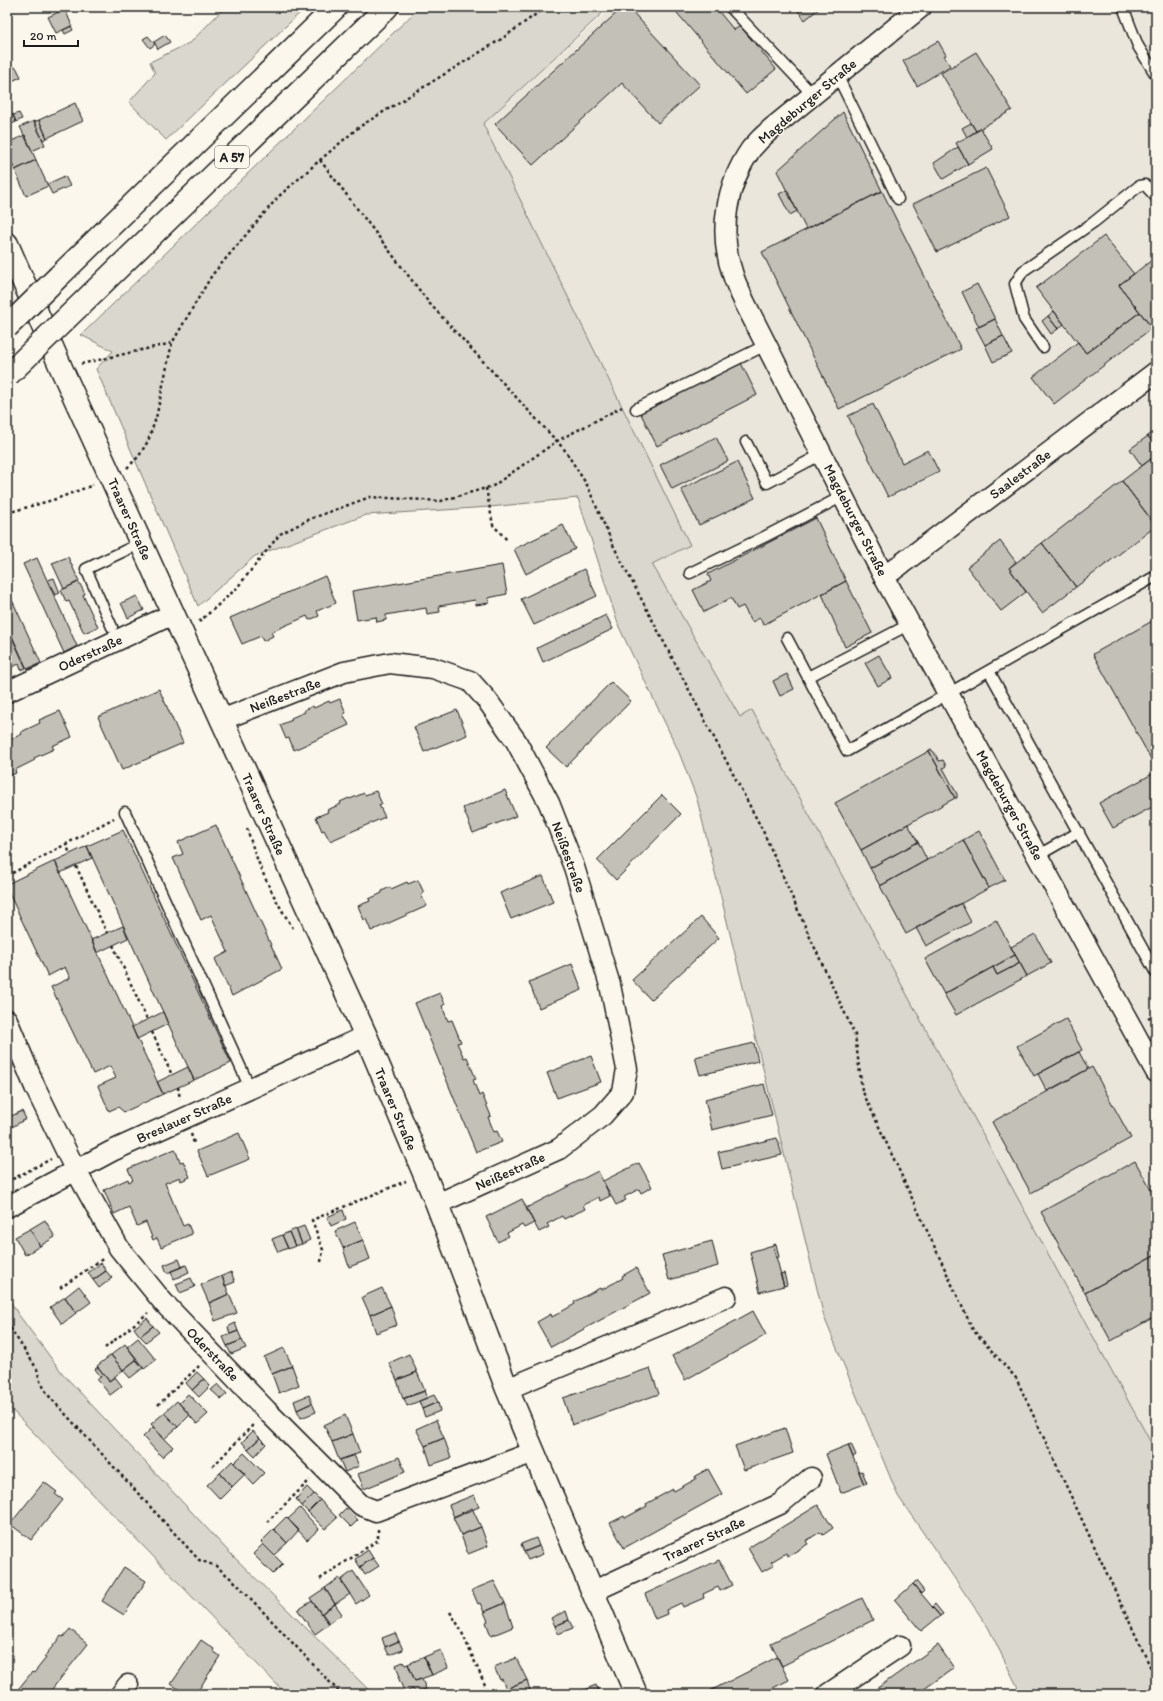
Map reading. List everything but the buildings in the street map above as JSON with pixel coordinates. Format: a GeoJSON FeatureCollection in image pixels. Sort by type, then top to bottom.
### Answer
{"type":"FeatureCollection","features":[{"type":"Feature","properties":{"kind":"main road","name":"A 57"},"geometry":{"type":"LineString","coordinates":[[7,327],[336,7]]}},
{"type":"Feature","properties":{"kind":"main road","name":"A 57"},"geometry":{"type":"LineString","coordinates":[[8,376],[387,7]]}},
{"type":"Feature","properties":{"kind":"main road","name":"Traarer Straße"},"geometry":{"type":"LineString","coordinates":[[7,244],[62,370],[183,637],[366,1036],[423,1174],[437,1204],[507,1389],[636,1694]]}},
{"type":"Feature","properties":{"kind":"street","name":"Magdeburger Straße"},"geometry":{"type":"LineString","coordinates":[[922,7],[770,129],[752,148],[738,172],[728,200],[725,227],[727,251],[732,275],[884,577],[1156,1072]]}},
{"type":"Feature","properties":{"kind":"street","name":"Saalestraße"},"geometry":{"type":"LineString","coordinates":[[884,577],[1156,372]]}},
{"type":"Feature","properties":{"kind":"street","name":"Oderstraße"},"geometry":{"type":"LineString","coordinates":[[7,692],[173,614]]}},
{"type":"Feature","properties":{"kind":"street","name":"Neißestraße"},"geometry":{"type":"LineString","coordinates":[[221,720],[344,672],[390,663],[433,668],[470,681],[487,700],[516,741],[549,803],[574,867],[610,986],[627,1069],[623,1092],[603,1115],[559,1149],[437,1204]]}},
{"type":"Feature","properties":{"kind":"street","name":"Oderstraße"},"geometry":{"type":"LineString","coordinates":[[7,1020],[35,1087],[66,1151],[119,1248],[163,1302],[267,1411],[361,1505],[376,1511]]}},
{"type":"Feature","properties":{"kind":"street","name":"Breslauer Straße"},"geometry":{"type":"LineString","coordinates":[[7,1207],[75,1169],[112,1151],[366,1036]]}},
{"type":"Feature","properties":{"kind":"street"},"geometry":{"type":"LineString","coordinates":[[507,1389],[726,1297]]}},
{"type":"Feature","properties":{"kind":"street"},"geometry":{"type":"LineString","coordinates":[[376,1511],[534,1452]]}},
{"type":"Feature","properties":{"kind":"street","name":"Traarer Straße"},"geometry":{"type":"LineString","coordinates":[[592,1592],[780,1504],[811,1478]]}},
{"type":"Feature","properties":{"kind":"street"},"geometry":{"type":"LineString","coordinates":[[828,1694],[900,1646]]}},
{"type":"Feature","properties":{"kind":"lane"},"geometry":{"type":"LineString","coordinates":[[730,7],[813,95]]}},
{"type":"Feature","properties":{"kind":"lane"},"geometry":{"type":"LineString","coordinates":[[1123,7],[1138,46],[1156,76]]}},
{"type":"Feature","properties":{"kind":"lane"},"geometry":{"type":"LineString","coordinates":[[837,75],[898,200]]}},
{"type":"Feature","properties":{"kind":"lane"},"geometry":{"type":"LineString","coordinates":[[1043,347],[1024,319],[1015,284],[1023,271],[1094,222],[1139,186],[1145,185],[1156,197]]}},
{"type":"Feature","properties":{"kind":"lane"},"geometry":{"type":"LineString","coordinates":[[631,407],[766,345]]}},
{"type":"Feature","properties":{"kind":"lane"},"geometry":{"type":"LineString","coordinates":[[746,442],[766,483],[822,454]]}},
{"type":"Feature","properties":{"kind":"lane"},"geometry":{"type":"LineString","coordinates":[[690,573],[843,496]]}},
{"type":"Feature","properties":{"kind":"lane"},"geometry":{"type":"LineString","coordinates":[[112,627],[86,569],[141,543]]}},
{"type":"Feature","properties":{"kind":"lane"},"geometry":{"type":"LineString","coordinates":[[787,638],[847,751],[1156,576]]}},
{"type":"Feature","properties":{"kind":"lane"},"geometry":{"type":"LineString","coordinates":[[808,677],[910,624]]}},
{"type":"Feature","properties":{"kind":"lane"},"geometry":{"type":"LineString","coordinates":[[989,670],[1156,973]]}},
{"type":"Feature","properties":{"kind":"lane"},"geometry":{"type":"LineString","coordinates":[[125,812],[250,1088]]}},
{"type":"Feature","properties":{"kind":"lane"},"geometry":{"type":"LineString","coordinates":[[1037,856],[1079,832]]}},
{"type":"Feature","properties":{"kind":"path"},"geometry":{"type":"LineString","coordinates":[[7,513],[56,500],[126,470],[139,456],[148,441],[156,418],[172,343],[212,275],[278,197],[359,126],[503,38],[546,7]]}},
{"type":"Feature","properties":{"kind":"path"},"geometry":{"type":"LineString","coordinates":[[320,160],[430,304],[564,449],[587,485],[614,547],[764,831],[808,933],[855,1035],[862,1090],[973,1330],[1016,1378],[1156,1679]]}},
{"type":"Feature","properties":{"kind":"path"},"geometry":{"type":"LineString","coordinates":[[62,370],[172,343]]}},
{"type":"Feature","properties":{"kind":"path"},"geometry":{"type":"LineString","coordinates":[[183,637],[236,589],[280,534],[310,519],[370,497],[441,501],[493,486],[557,441],[631,407]]}},
{"type":"Feature","properties":{"kind":"path"},"geometry":{"type":"LineString","coordinates":[[486,488],[493,525],[508,540]]}},
{"type":"Feature","properties":{"kind":"path"},"geometry":{"type":"LineString","coordinates":[[7,876],[125,812]]}},
{"type":"Feature","properties":{"kind":"path"},"geometry":{"type":"LineString","coordinates":[[66,843],[70,854]]}},
{"type":"Feature","properties":{"kind":"path"},"geometry":{"type":"LineString","coordinates":[[76,866],[107,933]]}},
{"type":"Feature","properties":{"kind":"path"},"geometry":{"type":"LineString","coordinates":[[112,945],[147,1020]]}},
{"type":"Feature","properties":{"kind":"path"},"geometry":{"type":"LineString","coordinates":[[152,1032],[172,1075]]}},
{"type":"Feature","properties":{"kind":"path"},"geometry":{"type":"LineString","coordinates":[[7,1182],[66,1151]]}},
{"type":"Feature","properties":{"kind":"path"},"geometry":{"type":"LineString","coordinates":[[321,1262],[323,1250],[312,1220],[423,1174]]}},
{"type":"Feature","properties":{"kind":"path"},"geometry":{"type":"LineString","coordinates":[[60,1288],[119,1248]]}},
{"type":"Feature","properties":{"kind":"path"},"geometry":{"type":"LineString","coordinates":[[106,1348],[163,1302]]}},
{"type":"Feature","properties":{"kind":"path"},"geometry":{"type":"LineString","coordinates":[[7,1323],[37,1369],[40,1381],[48,1395],[199,1560],[216,1566],[235,1582],[341,1694]]}},
{"type":"Feature","properties":{"kind":"path"},"geometry":{"type":"LineString","coordinates":[[158,1404],[213,1353]]}},
{"type":"Feature","properties":{"kind":"path"},"geometry":{"type":"LineString","coordinates":[[213,1466],[267,1411]]}},
{"type":"Feature","properties":{"kind":"path"},"geometry":{"type":"LineString","coordinates":[[267,1522],[323,1467]]}},
{"type":"Feature","properties":{"kind":"path"},"geometry":{"type":"LineString","coordinates":[[320,1579],[378,1540],[376,1511]]}},
{"type":"Feature","properties":{"kind":"path"},"geometry":{"type":"LineString","coordinates":[[450,1612],[460,1628],[489,1694]]}},
{"type":"Feature","properties":{"kind":"shaded area"},"geometry":{"type":"Polygon","coordinates":[[[225,7],[306,7],[166,140],[129,102],[155,73],[150,62],[191,42],[225,7]]]}},
{"type":"Feature","properties":{"kind":"shaded area"},"geometry":{"type":"Polygon","coordinates":[[[420,7],[609,7],[483,124],[690,545],[652,564],[740,717],[752,710],[1156,1452],[1156,1694],[1021,1694],[988,1627],[898,1496],[824,1317],[697,799],[678,750],[619,627],[578,498],[490,507],[366,515],[255,556],[198,606],[96,369],[113,351],[81,335],[420,7]]]}},
{"type":"Feature","properties":{"kind":"shaded area"},"geometry":{"type":"Polygon","coordinates":[[[612,7],[1156,7],[1156,1457],[752,710],[740,717],[652,564],[690,545],[483,124],[612,7]]]}},
{"type":"Feature","properties":{"kind":"shaded area"},"geometry":{"type":"Polygon","coordinates":[[[7,1296],[18,1314],[63,1374],[229,1552],[373,1694],[286,1694],[7,1405],[7,1296]]]}}]}
